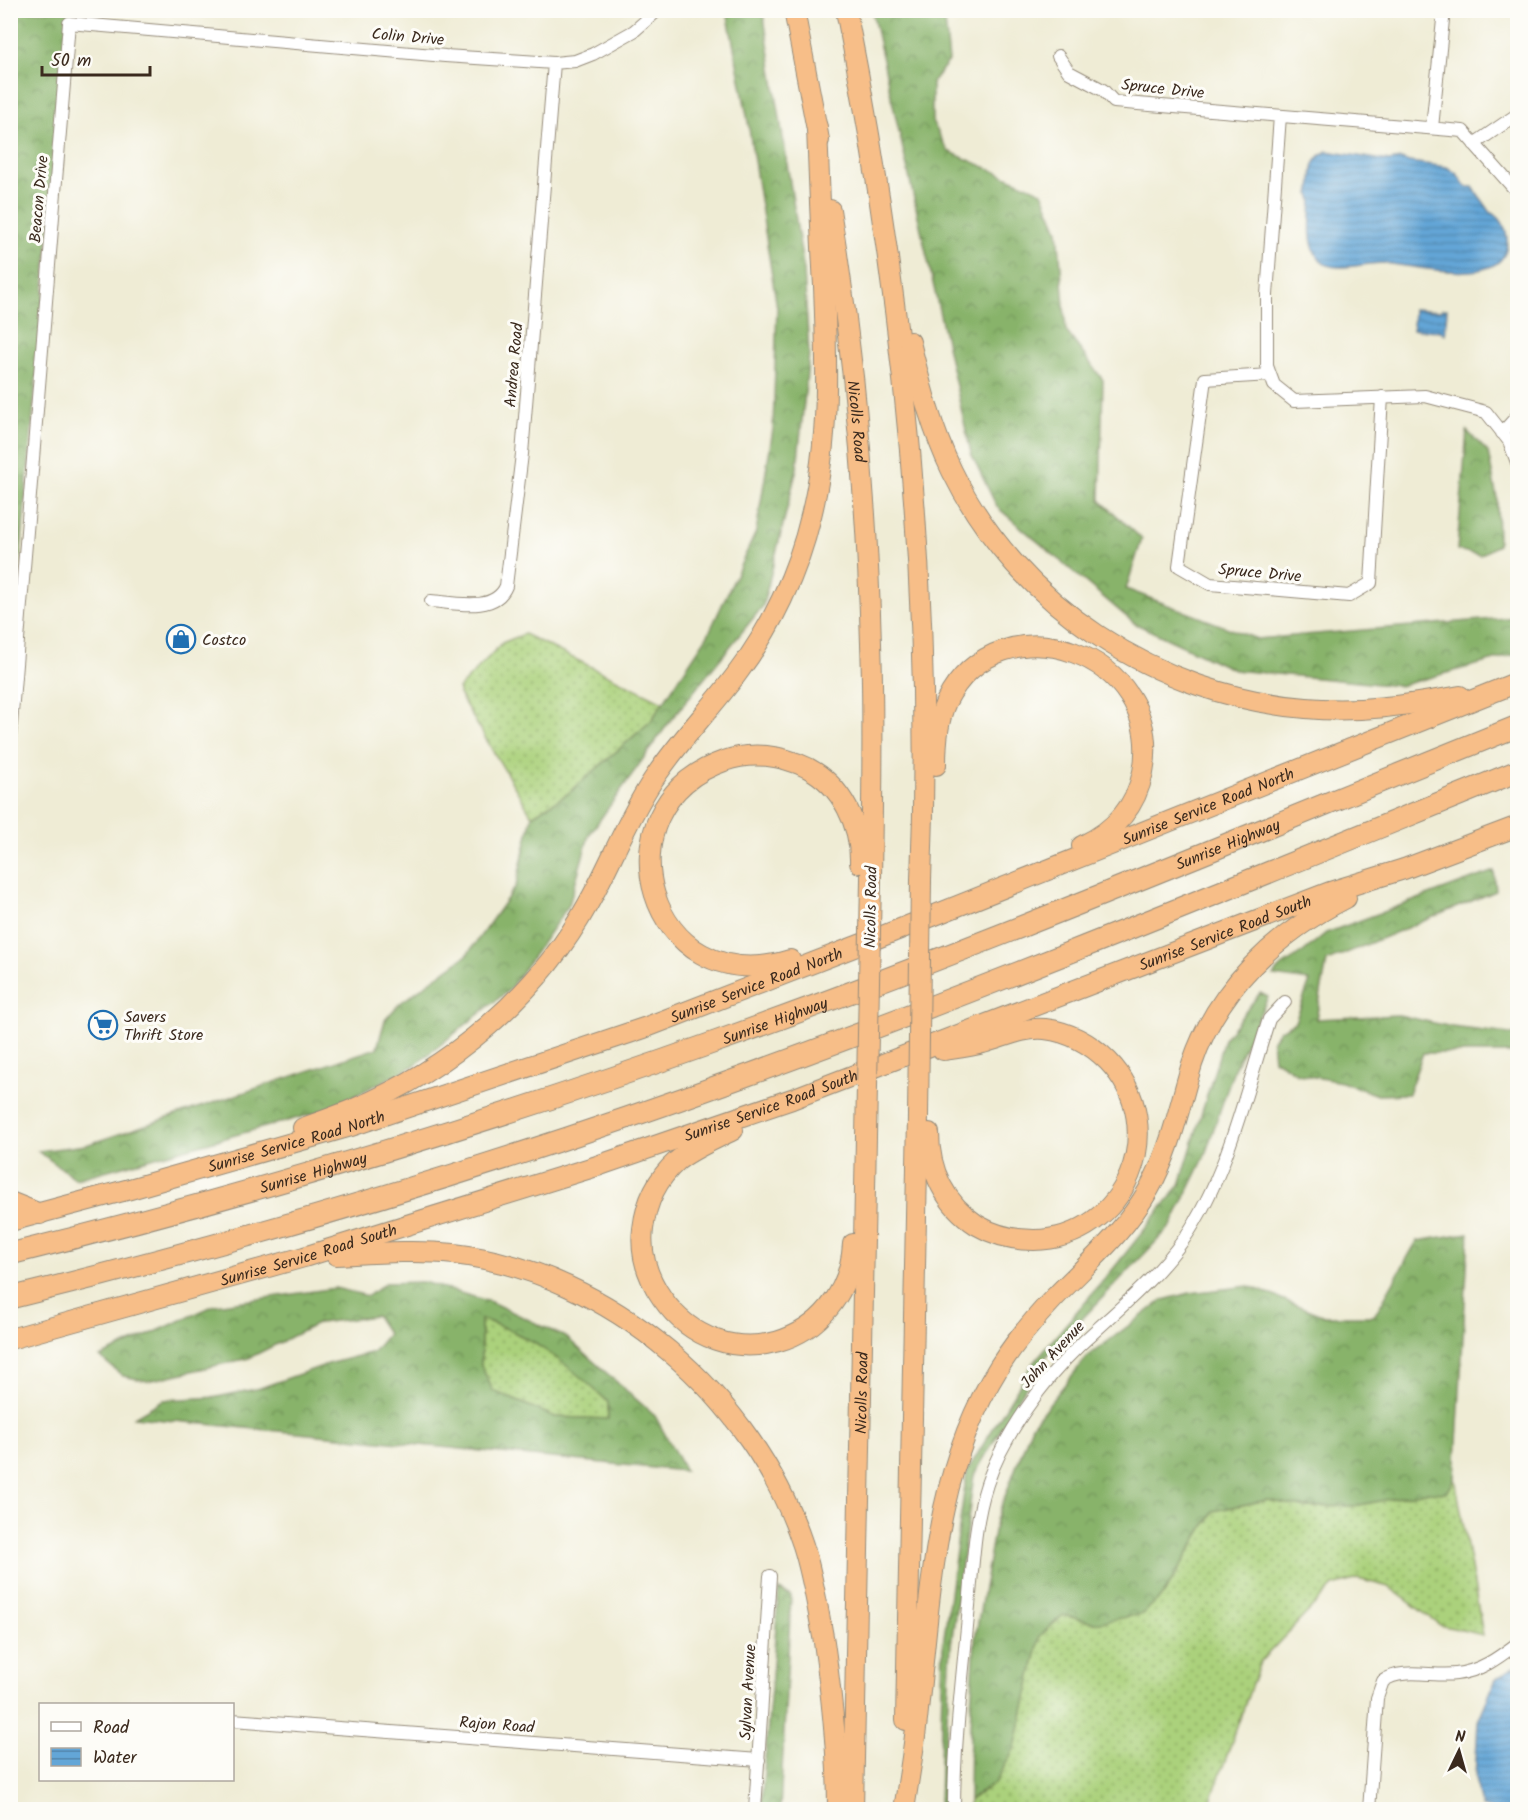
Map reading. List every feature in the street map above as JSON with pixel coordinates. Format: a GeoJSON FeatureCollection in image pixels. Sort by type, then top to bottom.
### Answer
{"type":"FeatureCollection","features":[{"type":"Feature","properties":{"kind":"highway","name":"Nicolls Road"},"geometry":{"type":"LineString","coordinates":[[794,10],[817,128],[846,320],[863,487],[871,644],[865,881],[869,960],[853,1809]]}},
{"type":"Feature","properties":{"kind":"highway"},"geometry":{"type":"LineString","coordinates":[[846,10],[876,170],[906,405],[922,653],[923,838],[920,1039],[924,1116],[904,1809]]}},
{"type":"Feature","properties":{"kind":"highway"},"geometry":{"type":"LineString","coordinates":[[130,1190],[204,1157],[353,1110],[408,1082],[450,1055],[494,1019],[532,981],[571,932],[588,905],[652,780],[738,672],[768,626],[792,573],[808,527],[819,477],[826,421],[825,327],[817,128]]}},
{"type":"Feature","properties":{"kind":"highway"},"geometry":{"type":"LineString","coordinates":[[887,249],[922,394],[953,473],[967,498],[1003,549],[1046,595],[1079,622],[1123,652],[1178,679],[1240,698],[1273,705],[1316,709],[1367,709],[1428,702],[1498,690]]}},
{"type":"Feature","properties":{"kind":"highway"},"geometry":{"type":"LineString","coordinates":[[923,838],[935,775],[936,742],[941,716],[954,690],[968,674],[1000,653],[1045,645],[1089,658],[1102,666],[1125,690],[1141,725],[1145,765],[1137,795],[1122,818],[1098,838],[996,891]]}},
{"type":"Feature","properties":{"kind":"highway","name":"Sunrise Service Road North"},"geometry":{"type":"LineString","coordinates":[[10,1221],[130,1190],[337,1130],[644,1028],[880,937],[1518,682]]}},
{"type":"Feature","properties":{"kind":"highway","name":"Sunrise Highway"},"geometry":{"type":"LineString","coordinates":[[10,1254],[326,1169],[523,1107],[708,1045],[912,969],[1518,726]]}},
{"type":"Feature","properties":{"kind":"highway"},"geometry":{"type":"LineString","coordinates":[[865,881],[858,839],[848,808],[837,791],[809,769],[771,756],[731,758],[699,773],[684,784],[663,809],[652,840],[650,874],[653,891],[664,919],[686,944],[712,959],[742,967],[768,966],[880,937]]}},
{"type":"Feature","properties":{"kind":"highway"},"geometry":{"type":"LineString","coordinates":[[10,1298],[158,1260],[354,1205],[548,1144],[722,1085],[958,997],[1518,771]]}},
{"type":"Feature","properties":{"kind":"highway","name":"Sunrise Service Road South"},"geometry":{"type":"LineString","coordinates":[[10,1339],[304,1257],[587,1169],[792,1099],[1330,892],[1404,869],[1518,826]]}},
{"type":"Feature","properties":{"kind":"highway"},"geometry":{"type":"LineString","coordinates":[[904,1809],[918,1711],[928,1601],[943,1506],[960,1447],[985,1392],[999,1367],[1036,1318],[1109,1244],[1148,1192],[1167,1151],[1198,1048],[1216,1013],[1241,978],[1269,947],[1301,923],[1404,869]]}},
{"type":"Feature","properties":{"kind":"highway"},"geometry":{"type":"LineString","coordinates":[[896,1059],[984,1043],[1020,1030],[1044,1029],[1069,1035],[1093,1047],[1117,1072],[1128,1088],[1134,1103],[1138,1129],[1136,1154],[1121,1193],[1092,1221],[1069,1234],[1057,1237],[1042,1240],[1012,1238],[984,1229],[958,1210],[948,1199],[931,1161],[924,1116]]}},
{"type":"Feature","properties":{"kind":"highway"},"geometry":{"type":"LineString","coordinates":[[792,1099],[677,1161],[666,1172],[649,1201],[642,1234],[646,1267],[651,1280],[666,1305],[677,1317],[703,1335],[734,1345],[766,1344],[786,1339],[813,1325],[830,1308],[842,1291],[851,1265],[854,1221],[866,1137]]}},
{"type":"Feature","properties":{"kind":"highway"},"geometry":{"type":"LineString","coordinates":[[10,1202],[40,1214]]}},
{"type":"Feature","properties":{"kind":"highway"},"geometry":{"type":"LineString","coordinates":[[304,1257],[429,1252],[456,1255],[516,1268],[597,1301],[645,1332],[690,1370],[729,1413],[747,1437],[780,1492],[803,1545],[816,1595],[829,1677],[835,1728],[838,1809]]}},
{"type":"Feature","properties":{"kind":"street","name":"Colin Drive"},"geometry":{"type":"LineString","coordinates":[[69,24],[554,63],[575,61],[593,54],[634,31],[658,10]]}},
{"type":"Feature","properties":{"kind":"street"},"geometry":{"type":"LineString","coordinates":[[1432,128],[1444,10]]}},
{"type":"Feature","properties":{"kind":"street","name":"Beacon Drive"},"geometry":{"type":"LineString","coordinates":[[10,737],[69,24]]}},
{"type":"Feature","properties":{"kind":"street","name":"Spruce Drive"},"geometry":{"type":"LineString","coordinates":[[1058,56],[1069,72],[1103,90],[1114,102],[1463,131],[1518,193]]}},
{"type":"Feature","properties":{"kind":"street","name":"Andrea Road"},"geometry":{"type":"LineString","coordinates":[[431,601],[486,603],[499,598],[506,586],[518,504],[554,63]]}},
{"type":"Feature","properties":{"kind":"street"},"geometry":{"type":"LineString","coordinates":[[1474,144],[1518,114]]}},
{"type":"Feature","properties":{"kind":"street"},"geometry":{"type":"LineString","coordinates":[[1280,116],[1267,295],[1266,366],[1274,385],[1294,401],[1425,396],[1486,412],[1509,441],[1518,465]]}},
{"type":"Feature","properties":{"kind":"street","name":"Spruce Drive"},"geometry":{"type":"LineString","coordinates":[[1270,375],[1205,379],[1179,566],[1210,584],[1349,596],[1371,583],[1382,397]]}},
{"type":"Feature","properties":{"kind":"street"},"geometry":{"type":"LineString","coordinates":[[1502,433],[1518,415]]}},
{"type":"Feature","properties":{"kind":"street","name":"John Avenue"},"geometry":{"type":"LineString","coordinates":[[954,1809],[961,1695],[976,1534],[987,1484],[1030,1403],[1054,1373],[1079,1346],[1158,1272],[1185,1238],[1216,1180],[1269,1019],[1285,1002]]}},
{"type":"Feature","properties":{"kind":"street","name":"Sylvan Avenue"},"geometry":{"type":"LineString","coordinates":[[755,1809],[770,1576]]}},
{"type":"Feature","properties":{"kind":"street"},"geometry":{"type":"LineString","coordinates":[[1369,1809],[1377,1698],[1383,1681],[1396,1674],[1440,1675],[1472,1671],[1486,1666],[1518,1643]]}},
{"type":"Feature","properties":{"kind":"street","name":"Rajon Road"},"geometry":{"type":"LineString","coordinates":[[234,1720],[759,1760]]}},
{"type":"Feature","properties":{"kind":"green space"},"geometry":{"type":"Polygon","coordinates":[[[11,11],[69,11],[11,662],[11,11]]]}},
{"type":"Feature","properties":{"kind":"green space"},"geometry":{"type":"Polygon","coordinates":[[[727,11],[763,11],[804,271],[809,354],[797,468],[763,606],[670,721],[589,835],[569,905],[509,990],[415,1065],[327,1110],[76,1179],[38,1151],[86,1145],[377,1048],[385,1020],[399,1004],[467,955],[516,886],[532,816],[569,793],[651,721],[708,635],[756,532],[773,429],[777,308],[747,116],[727,11]]]}},
{"type":"Feature","properties":{"kind":"green space"},"geometry":{"type":"Polygon","coordinates":[[[872,11],[944,11],[949,61],[932,82],[932,121],[948,151],[1042,192],[1058,230],[1066,331],[1103,380],[1100,500],[1142,539],[1126,589],[1257,639],[1517,617],[1517,654],[1399,686],[1234,670],[1134,623],[997,507],[971,453],[872,11]]]}},
{"type":"Feature","properties":{"kind":"green space"},"geometry":{"type":"Polygon","coordinates":[[[1467,431],[1488,452],[1497,498],[1498,545],[1480,555],[1457,550],[1467,431]]]}},
{"type":"Feature","properties":{"kind":"green space"},"geometry":{"type":"Polygon","coordinates":[[[524,634],[663,702],[651,721],[569,793],[532,816],[459,694],[459,688],[502,643],[524,634]]]}},
{"type":"Feature","properties":{"kind":"green space"},"geometry":{"type":"Polygon","coordinates":[[[1494,871],[1496,891],[1327,961],[1316,1019],[1399,1015],[1452,1027],[1517,1035],[1517,1053],[1423,1053],[1408,1094],[1377,1095],[1342,1082],[1298,1074],[1274,1059],[1272,1041],[1279,1031],[1295,1022],[1310,981],[1273,976],[1278,969],[1326,933],[1494,871]]]}},
{"type":"Feature","properties":{"kind":"green space"},"geometry":{"type":"Polygon","coordinates":[[[1260,993],[1268,997],[1234,1069],[1204,1158],[1171,1226],[1039,1364],[974,1475],[951,1645],[942,1809],[939,1809],[943,1644],[967,1471],[1033,1363],[1113,1269],[1180,1185],[1224,1039],[1260,993]]]}},
{"type":"Feature","properties":{"kind":"green space"},"geometry":{"type":"Polygon","coordinates":[[[1469,1233],[1455,1478],[1447,1493],[1426,1492],[1354,1506],[1303,1507],[1267,1500],[1213,1511],[1164,1594],[1142,1614],[1095,1623],[1063,1615],[1040,1636],[1015,1747],[995,1783],[969,1800],[975,1639],[996,1520],[1032,1425],[1087,1357],[1163,1300],[1190,1293],[1249,1286],[1324,1316],[1374,1316],[1417,1241],[1469,1233]]]}},
{"type":"Feature","properties":{"kind":"green space"},"geometry":{"type":"Polygon","coordinates":[[[423,1282],[491,1302],[567,1338],[655,1416],[685,1471],[134,1417],[163,1400],[217,1397],[260,1388],[328,1364],[373,1352],[388,1334],[376,1316],[319,1323],[249,1358],[148,1381],[123,1376],[100,1357],[215,1305],[335,1288],[368,1296],[385,1283],[423,1282]],[[481,1319],[481,1365],[493,1391],[555,1417],[608,1419],[608,1402],[579,1376],[534,1343],[481,1319]]]}},
{"type":"Feature","properties":{"kind":"green space"},"geometry":{"type":"Polygon","coordinates":[[[481,1319],[518,1333],[572,1368],[608,1402],[608,1419],[555,1417],[493,1391],[481,1365],[481,1319]]]}},
{"type":"Feature","properties":{"kind":"green space"},"geometry":{"type":"Polygon","coordinates":[[[1455,1478],[1483,1635],[1440,1625],[1389,1587],[1358,1579],[1333,1586],[1260,1662],[1208,1809],[969,1810],[969,1800],[995,1783],[1015,1747],[1040,1636],[1063,1615],[1095,1623],[1164,1594],[1213,1511],[1267,1500],[1303,1507],[1354,1506],[1426,1491],[1447,1493],[1455,1478]]]}},
{"type":"Feature","properties":{"kind":"green space"},"geometry":{"type":"Polygon","coordinates":[[[779,1590],[791,1596],[780,1809],[761,1809],[779,1590]]]}},
{"type":"Feature","properties":{"kind":"water"},"geometry":{"type":"Polygon","coordinates":[[[1327,151],[1389,161],[1401,159],[1447,167],[1457,174],[1466,187],[1473,187],[1490,211],[1502,222],[1507,244],[1505,253],[1497,263],[1484,269],[1468,271],[1383,263],[1342,267],[1326,265],[1316,255],[1311,240],[1312,200],[1310,194],[1314,164],[1327,151]]]}},
{"type":"Feature","properties":{"kind":"water"},"geometry":{"type":"Polygon","coordinates":[[[1414,309],[1440,311],[1447,309],[1445,334],[1440,331],[1413,329],[1414,309]]]}},
{"type":"Feature","properties":{"kind":"water"},"geometry":{"type":"Polygon","coordinates":[[[1514,1667],[1518,1669],[1517,1809],[1492,1809],[1481,1806],[1475,1778],[1478,1721],[1496,1679],[1514,1667]]]}},
{"type":"Feature","properties":{"kind":"place","name":"Costco"},"geometry":{"type":"Point","coordinates":[181,639]}},
{"type":"Feature","properties":{"kind":"place","name":"Savers Thrift Store"},"geometry":{"type":"Point","coordinates":[103,1025]}}]}
